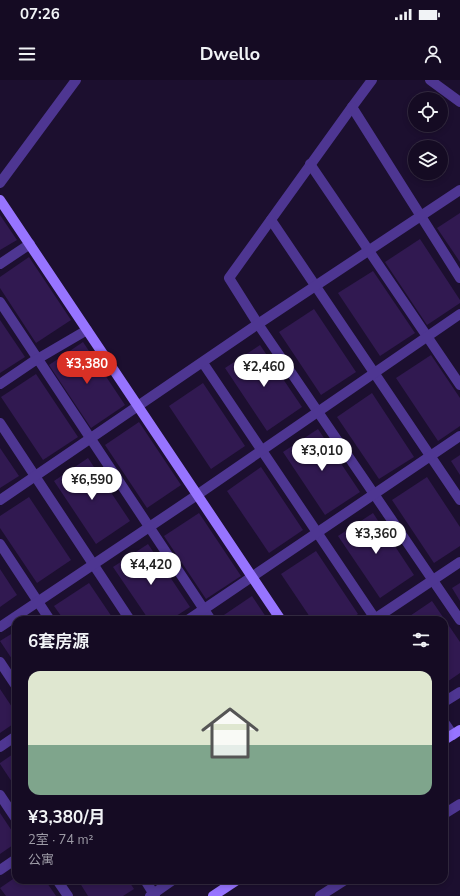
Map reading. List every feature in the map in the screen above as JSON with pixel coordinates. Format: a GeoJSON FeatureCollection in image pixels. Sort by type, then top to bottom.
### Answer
{"type":"FeatureCollection","features":[{"type":"Feature","properties":{"kind":"street"},"geometry":{"type":"LineString","coordinates":[[0,183],[76,80]]}},
{"type":"Feature","properties":{"kind":"street"},"geometry":{"type":"LineString","coordinates":[[372,80],[229,278],[258,324],[460,620]]}},
{"type":"Feature","properties":{"kind":"street"},"geometry":{"type":"LineString","coordinates":[[430,80],[460,102]]}},
{"type":"Feature","properties":{"kind":"street"},"geometry":{"type":"LineString","coordinates":[[352,107],[460,278]]}},
{"type":"Feature","properties":{"kind":"street"},"geometry":{"type":"LineString","coordinates":[[310,164],[460,385]]}},
{"type":"Feature","properties":{"kind":"street"},"geometry":{"type":"LineString","coordinates":[[0,500],[203,363],[258,324],[316,287],[460,190]]}},
{"type":"Feature","properties":{"kind":"street"},"geometry":{"type":"LineString","coordinates":[[0,200],[278,616]]}},
{"type":"Feature","properties":{"kind":"street"},"geometry":{"type":"LineString","coordinates":[[270,220],[460,500]]}},
{"type":"Feature","properties":{"kind":"street"},"geometry":{"type":"LineString","coordinates":[[0,264],[30,244]]}},
{"type":"Feature","properties":{"kind":"street"},"geometry":{"type":"LineString","coordinates":[[0,302],[208,616]]}},
{"type":"Feature","properties":{"kind":"street"},"geometry":{"type":"LineString","coordinates":[[16,616],[197,495],[460,314]]}},
{"type":"Feature","properties":{"kind":"street"},"geometry":{"type":"LineString","coordinates":[[0,384],[38,359],[87,330]]}},
{"type":"Feature","properties":{"kind":"street"},"geometry":{"type":"LineString","coordinates":[[203,363],[371,616]]}},
{"type":"Feature","properties":{"kind":"street"},"geometry":{"type":"LineString","coordinates":[[0,423],[127,616]]}},
{"type":"Feature","properties":{"kind":"street"},"geometry":{"type":"LineString","coordinates":[[194,616],[460,436]]}},
{"type":"Feature","properties":{"kind":"street"},"geometry":{"type":"LineString","coordinates":[[0,544],[47,616]]}},
{"type":"Feature","properties":{"kind":"street"},"geometry":{"type":"LineString","coordinates":[[380,616],[460,562]]}},
{"type":"Feature","properties":{"kind":"street"},"geometry":{"type":"LineString","coordinates":[[0,627],[12,619]]}},
{"type":"Feature","properties":{"kind":"street"},"geometry":{"type":"LineString","coordinates":[[0,662],[12,680]]}},
{"type":"Feature","properties":{"kind":"street"},"geometry":{"type":"LineString","coordinates":[[448,700],[460,692]]}},
{"type":"Feature","properties":{"kind":"street"},"geometry":{"type":"LineString","coordinates":[[0,747],[12,739]]}},
{"type":"Feature","properties":{"kind":"street"},"geometry":{"type":"LineString","coordinates":[[0,795],[12,813]]}},
{"type":"Feature","properties":{"kind":"street"},"geometry":{"type":"LineString","coordinates":[[448,812],[460,804]]}},
{"type":"Feature","properties":{"kind":"street"},"geometry":{"type":"LineString","coordinates":[[0,870],[12,862]]}},
{"type":"Feature","properties":{"kind":"street"},"geometry":{"type":"LineString","coordinates":[[60,884],[68,896]]}},
{"type":"Feature","properties":{"kind":"street"},"geometry":{"type":"LineString","coordinates":[[147,884],[153,895],[168,884]]}},
{"type":"Feature","properties":{"kind":"street"},"geometry":{"type":"LineString","coordinates":[[213,896],[224,884]]}},
{"type":"Feature","properties":{"kind":"street"},"geometry":{"type":"LineString","coordinates":[[320,896],[338,884]]}},
{"type":"Feature","properties":{"kind":"building"},"geometry":{"type":"Polygon","coordinates":[[[460,213],[460,262],[437,228],[460,213]]]}},
{"type":"Feature","properties":{"kind":"building"},"geometry":{"type":"Polygon","coordinates":[[[0,215],[17,240],[0,250],[0,215]]]}},
{"type":"Feature","properties":{"kind":"building"},"geometry":{"type":"Polygon","coordinates":[[[420,239],[460,300],[460,303],[427,325],[385,262],[420,239]]]}},
{"type":"Feature","properties":{"kind":"building"},"geometry":{"type":"Polygon","coordinates":[[[29,257],[71,320],[36,343],[0,288],[0,277],[29,257]]]}},
{"type":"Feature","properties":{"kind":"building"},"geometry":{"type":"Polygon","coordinates":[[[373,271],[415,333],[380,356],[338,293],[373,271]]]}},
{"type":"Feature","properties":{"kind":"building"},"geometry":{"type":"Polygon","coordinates":[[[314,309],[356,372],[321,395],[279,332],[314,309]]]}},
{"type":"Feature","properties":{"kind":"building"},"geometry":{"type":"Polygon","coordinates":[[[0,320],[25,357],[0,373],[0,320]]]}},
{"type":"Feature","properties":{"kind":"building"},"geometry":{"type":"Polygon","coordinates":[[[83,342],[125,405],[91,428],[49,365],[83,342]]]}},
{"type":"Feature","properties":{"kind":"building"},"geometry":{"type":"Polygon","coordinates":[[[260,345],[302,407],[267,431],[225,368],[260,345]]]}},
{"type":"Feature","properties":{"kind":"building"},"geometry":{"type":"Polygon","coordinates":[[[431,355],[460,398],[460,426],[438,441],[396,378],[431,355]]]}},
{"type":"Feature","properties":{"kind":"building"},"geometry":{"type":"Polygon","coordinates":[[[36,374],[78,437],[43,460],[1,397],[36,374]]]}},
{"type":"Feature","properties":{"kind":"building"},"geometry":{"type":"Polygon","coordinates":[[[203,383],[245,446],[211,469],[169,406],[203,383]]]}},
{"type":"Feature","properties":{"kind":"building"},"geometry":{"type":"Polygon","coordinates":[[[372,393],[414,457],[379,479],[337,417],[372,393]]]}},
{"type":"Feature","properties":{"kind":"building"},"geometry":{"type":"Polygon","coordinates":[[[139,422],[181,485],[147,508],[105,445],[139,422]]]}},
{"type":"Feature","properties":{"kind":"building"},"geometry":{"type":"Polygon","coordinates":[[[318,429],[360,492],[325,515],[283,452],[318,429]]]}},
{"type":"Feature","properties":{"kind":"building"},"geometry":{"type":"Polygon","coordinates":[[[0,448],[19,476],[0,488],[0,448]]]}},
{"type":"Feature","properties":{"kind":"building"},"geometry":{"type":"Polygon","coordinates":[[[460,455],[460,475],[451,461],[460,455]]]}},
{"type":"Feature","properties":{"kind":"building"},"geometry":{"type":"Polygon","coordinates":[[[88,458],[130,521],[96,544],[54,481],[88,458]]]}},
{"type":"Feature","properties":{"kind":"building"},"geometry":{"type":"Polygon","coordinates":[[[261,467],[303,530],[269,553],[227,491],[261,467]]]}},
{"type":"Feature","properties":{"kind":"building"},"geometry":{"type":"Polygon","coordinates":[[[427,477],[460,527],[460,546],[434,563],[392,500],[427,477]]]}},
{"type":"Feature","properties":{"kind":"building"},"geometry":{"type":"Polygon","coordinates":[[[29,497],[71,560],[37,583],[0,528],[0,516],[29,497]]]}},
{"type":"Feature","properties":{"kind":"building"},"geometry":{"type":"Polygon","coordinates":[[[199,513],[241,576],[206,599],[164,536],[199,513]]]}},
{"type":"Feature","properties":{"kind":"building"},"geometry":{"type":"Polygon","coordinates":[[[373,513],[414,575],[380,598],[338,536],[373,513]]]}},
{"type":"Feature","properties":{"kind":"building"},"geometry":{"type":"Polygon","coordinates":[[[148,544],[190,607],[176,616],[146,616],[113,567],[148,544]]]}},
{"type":"Feature","properties":{"kind":"building"},"geometry":{"type":"Polygon","coordinates":[[[316,551],[358,614],[355,616],[309,616],[281,574],[316,551]]]}},
{"type":"Feature","properties":{"kind":"building"},"geometry":{"type":"Polygon","coordinates":[[[0,569],[17,595],[0,607],[0,569]]]}},
{"type":"Feature","properties":{"kind":"building"},"geometry":{"type":"Polygon","coordinates":[[[89,583],[111,616],[61,616],[54,606],[89,583]]]}},
{"type":"Feature","properties":{"kind":"building"},"geometry":{"type":"Polygon","coordinates":[[[460,583],[460,601],[452,588],[460,583]]]}},
{"type":"Feature","properties":{"kind":"building"},"geometry":{"type":"Polygon","coordinates":[[[252,596],[265,616],[222,616],[252,596]]]}},
{"type":"Feature","properties":{"kind":"building"},"geometry":{"type":"Polygon","coordinates":[[[432,601],[442,616],[410,616],[432,601]]]}},
{"type":"Feature","properties":{"kind":"building"},"geometry":{"type":"Polygon","coordinates":[[[448,624],[460,642],[460,673],[448,681],[448,624]]]}},
{"type":"Feature","properties":{"kind":"building"},"geometry":{"type":"Polygon","coordinates":[[[12,634],[12,659],[0,641],[12,634]]]}},
{"type":"Feature","properties":{"kind":"building"},"geometry":{"type":"Polygon","coordinates":[[[0,689],[12,707],[12,725],[0,733],[0,689]]]}},
{"type":"Feature","properties":{"kind":"building"},"geometry":{"type":"Polygon","coordinates":[[[12,755],[12,782],[0,764],[12,755]]]}},
{"type":"Feature","properties":{"kind":"building"},"geometry":{"type":"Polygon","coordinates":[[[0,813],[12,831],[12,846],[0,854],[0,813]]]}},
{"type":"Feature","properties":{"kind":"building"},"geometry":{"type":"Polygon","coordinates":[[[12,880],[12,884],[48,884],[56,896],[6,896],[0,888],[12,880]]]}},
{"type":"Feature","properties":{"kind":"building"},"geometry":{"type":"Polygon","coordinates":[[[80,884],[131,884],[134,889],[123,896],[88,896],[80,884]]]}}]}
